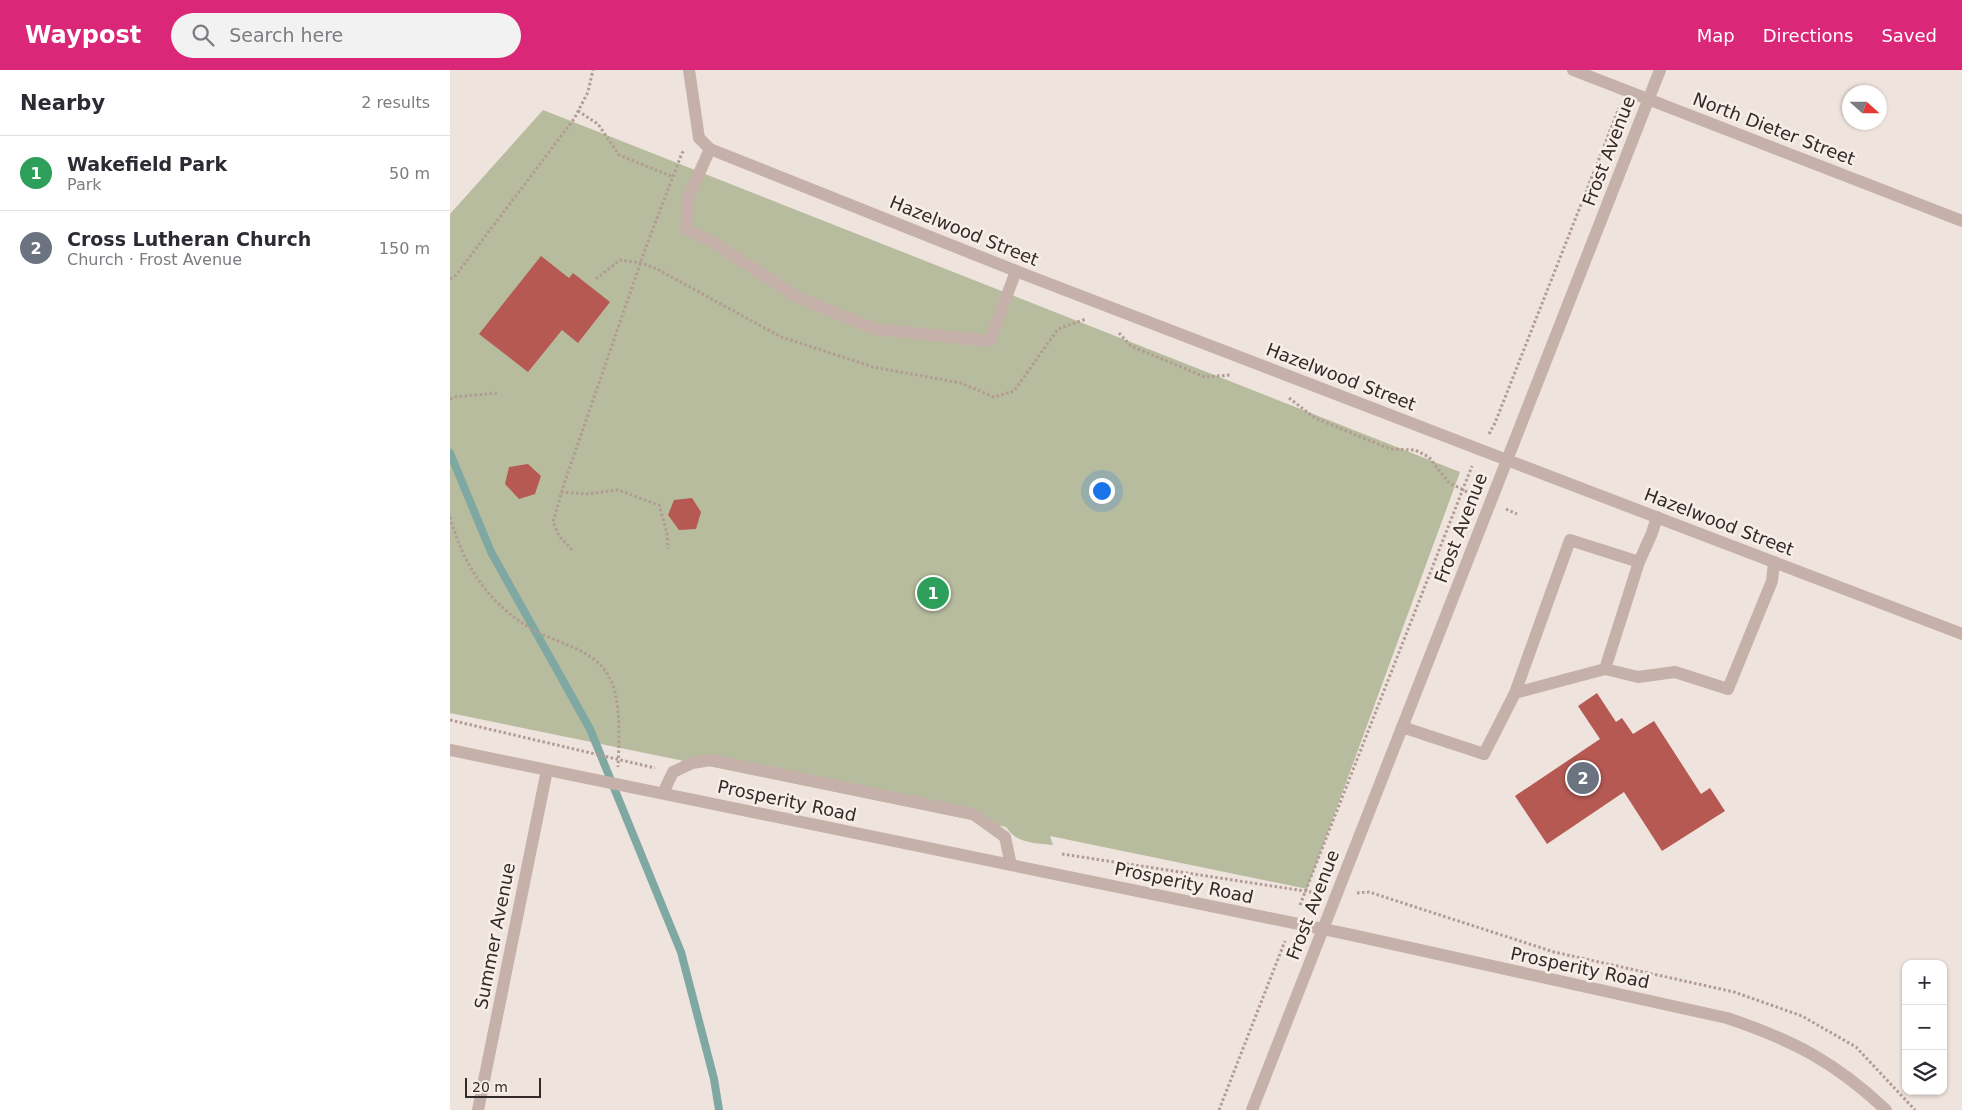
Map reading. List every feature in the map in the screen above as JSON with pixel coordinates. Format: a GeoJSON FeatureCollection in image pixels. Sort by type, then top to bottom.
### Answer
{"type":"FeatureCollection","features":[{"type":"Feature","properties":{"kind":"street"},"geometry":{"type":"LineString","coordinates":[[689,70],[699,138],[710,150],[688,198],[686,230],[706,238],[799,298],[875,329],[990,340],[1016,271]]}},
{"type":"Feature","properties":{"kind":"street","name":"North Dieter Street"},"geometry":{"type":"LineString","coordinates":[[1573,70],[1962,221]]}},
{"type":"Feature","properties":{"kind":"street","name":"Frost Avenue"},"geometry":{"type":"LineString","coordinates":[[1252,1110],[1660,70]]}},
{"type":"Feature","properties":{"kind":"street","name":"Hazelwood Street"},"geometry":{"type":"LineString","coordinates":[[710,150],[1016,271],[1962,634]]}},
{"type":"Feature","properties":{"kind":"street"},"geometry":{"type":"LineString","coordinates":[[1605,669],[1639,562],[1657,517]]}},
{"type":"Feature","properties":{"kind":"street"},"geometry":{"type":"LineString","coordinates":[[1402,728],[1484,754],[1515,692],[1570,540],[1639,562]]}},
{"type":"Feature","properties":{"kind":"street"},"geometry":{"type":"LineString","coordinates":[[1515,692],[1605,669],[1638,677],[1675,672],[1728,689],[1772,581],[1774,562]]}},
{"type":"Feature","properties":{"kind":"street","name":"Prosperity Road"},"geometry":{"type":"LineString","coordinates":[[450,750],[1323,929],[1727,1018],[1770,1032],[1812,1053],[1850,1078],[1886,1110]]}},
{"type":"Feature","properties":{"kind":"street"},"geometry":{"type":"LineString","coordinates":[[663,794],[673,772],[692,762],[711,760],[973,814],[1005,837],[1011,865]]}},
{"type":"Feature","properties":{"kind":"street","name":"Summer Avenue"},"geometry":{"type":"LineString","coordinates":[[478,1110],[547,770]]}},
{"type":"Feature","properties":{"kind":"path"},"geometry":{"type":"LineString","coordinates":[[450,279],[456,275],[578,111],[588,92],[593,70]]}},
{"type":"Feature","properties":{"kind":"path"},"geometry":{"type":"LineString","coordinates":[[1219,1110],[1462,491],[1480,450],[1495,423],[1626,90]]}},
{"type":"Feature","properties":{"kind":"path"},"geometry":{"type":"LineString","coordinates":[[578,111],[598,124],[619,155],[673,177]]}},
{"type":"Feature","properties":{"kind":"path"},"geometry":{"type":"LineString","coordinates":[[572,550],[559,536],[553,522],[561,492],[641,263],[682,153],[699,138]]}},
{"type":"Feature","properties":{"kind":"path"},"geometry":{"type":"LineString","coordinates":[[596,280],[620,260],[641,263],[657,269],[780,337],[873,367],[961,383],[994,397],[1014,391],[1058,329],[1090,317]]}},
{"type":"Feature","properties":{"kind":"path"},"geometry":{"type":"LineString","coordinates":[[1115,328],[1131,346],[1205,377],[1229,374],[1238,378]]}},
{"type":"Feature","properties":{"kind":"path"},"geometry":{"type":"LineString","coordinates":[[450,399],[497,393]]}},
{"type":"Feature","properties":{"kind":"path"},"geometry":{"type":"LineString","coordinates":[[1284,394],[1315,418],[1390,449],[1415,450],[1429,457],[1448,482],[1462,491],[1517,514]]}},
{"type":"Feature","properties":{"kind":"path"},"geometry":{"type":"LineString","coordinates":[[561,492],[586,494],[618,490],[660,505],[667,533],[668,548]]}},
{"type":"Feature","properties":{"kind":"path"},"geometry":{"type":"LineString","coordinates":[[450,517],[457,541],[479,581],[494,602],[531,629],[589,654],[604,670],[612,684],[618,711],[618,784]]}},
{"type":"Feature","properties":{"kind":"path"},"geometry":{"type":"LineString","coordinates":[[450,720],[611,757]]}},
{"type":"Feature","properties":{"kind":"green space"},"geometry":{"type":"Polygon","coordinates":[[[543,110],[1460,472],[1307,889],[1050,836],[1053,845],[1027,842],[1015,837],[1006,827],[450,713],[450,214],[543,110]]]}},
{"type":"Feature","properties":{"kind":"building"},"geometry":{"type":"Polygon","coordinates":[[[541,256],[569,278],[573,273],[610,302],[578,343],[562,330],[528,372],[479,334],[541,256]]]}},
{"type":"Feature","properties":{"kind":"building"},"geometry":{"type":"Polygon","coordinates":[[[528,464],[541,476],[535,494],[519,499],[505,484],[509,467],[528,464]]]}},
{"type":"Feature","properties":{"kind":"building"},"geometry":{"type":"Polygon","coordinates":[[[692,498],[701,512],[696,529],[679,530],[668,515],[674,500],[692,498]]]}},
{"type":"Feature","properties":{"kind":"building"},"geometry":{"type":"Polygon","coordinates":[[[1597,693],[1616,722],[1622,718],[1633,734],[1654,721],[1701,794],[1710,788],[1725,811],[1662,851],[1624,792],[1547,844],[1515,796],[1600,739],[1578,706],[1597,693]]]}},
{"type":"Feature","properties":{"kind":"waterway"},"geometry":{"type":"LineString","coordinates":[[450,453],[491,552],[590,729],[681,952],[714,1079],[719,1110]]}},
{"type":"Feature","properties":{"kind":"place","name":"Wakefield Park"},"geometry":{"type":"Point","coordinates":[933,593]}},
{"type":"Feature","properties":{"kind":"place","name":"Cross Lutheran Church"},"geometry":{"type":"Point","coordinates":[1583,778]}}]}
